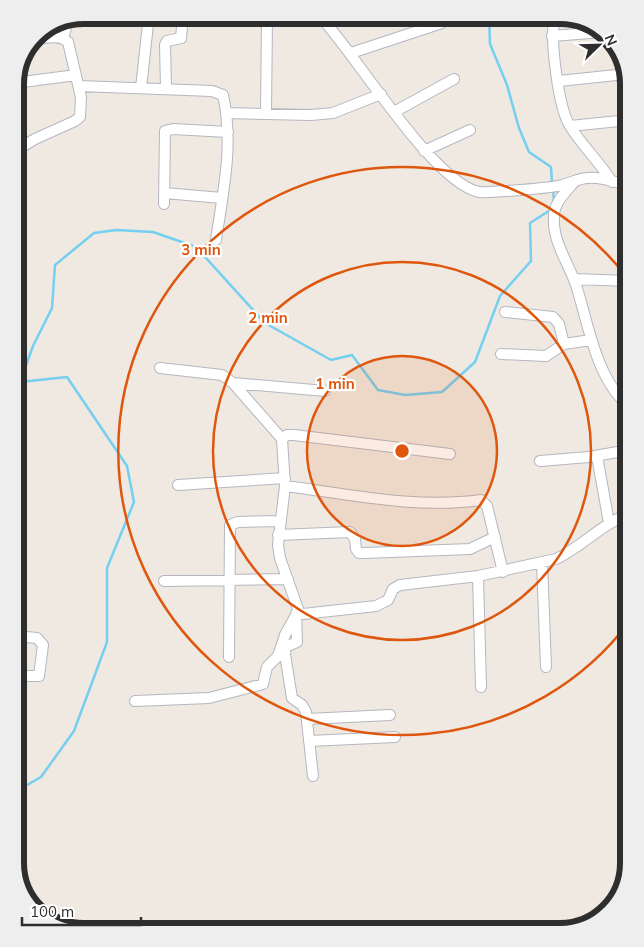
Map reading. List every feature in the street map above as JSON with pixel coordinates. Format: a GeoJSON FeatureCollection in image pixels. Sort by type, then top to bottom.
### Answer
{"type":"FeatureCollection","features":[{"type":"Feature","properties":{"kind":"street"},"geometry":{"type":"LineString","coordinates":[[140,88],[148,24]]}},
{"type":"Feature","properties":{"kind":"street"},"geometry":{"type":"LineString","coordinates":[[166,89],[165,44],[167,41],[182,38],[183,24]]}},
{"type":"Feature","properties":{"kind":"street"},"geometry":{"type":"LineString","coordinates":[[266,114],[267,24]]}},
{"type":"Feature","properties":{"kind":"street"},"geometry":{"type":"LineString","coordinates":[[327,24],[424,150],[445,172],[459,183],[480,192],[561,186],[574,181],[598,177],[620,183]]}},
{"type":"Feature","properties":{"kind":"street"},"geometry":{"type":"LineString","coordinates":[[351,53],[439,24]]}},
{"type":"Feature","properties":{"kind":"street"},"geometry":{"type":"LineString","coordinates":[[554,24],[552,36],[562,108],[570,126],[612,182]]}},
{"type":"Feature","properties":{"kind":"street"},"geometry":{"type":"LineString","coordinates":[[24,146],[75,122],[80,117],[82,110],[79,86],[71,51],[63,38],[66,27]]}},
{"type":"Feature","properties":{"kind":"street"},"geometry":{"type":"LineString","coordinates":[[552,36],[591,33]]}},
{"type":"Feature","properties":{"kind":"street"},"geometry":{"type":"LineString","coordinates":[[44,39],[63,38]]}},
{"type":"Feature","properties":{"kind":"street"},"geometry":{"type":"LineString","coordinates":[[24,82],[76,75]]}},
{"type":"Feature","properties":{"kind":"street"},"geometry":{"type":"LineString","coordinates":[[558,81],[620,75]]}},
{"type":"Feature","properties":{"kind":"street"},"geometry":{"type":"LineString","coordinates":[[394,112],[454,79]]}},
{"type":"Feature","properties":{"kind":"street"},"geometry":{"type":"LineString","coordinates":[[79,86],[218,92],[223,95],[228,132],[228,160],[216,240]]}},
{"type":"Feature","properties":{"kind":"street"},"geometry":{"type":"LineString","coordinates":[[226,113],[333,113],[381,94]]}},
{"type":"Feature","properties":{"kind":"street"},"geometry":{"type":"LineString","coordinates":[[570,126],[620,121]]}},
{"type":"Feature","properties":{"kind":"street"},"geometry":{"type":"LineString","coordinates":[[164,204],[165,131],[173,129],[228,132]]}},
{"type":"Feature","properties":{"kind":"street"},"geometry":{"type":"LineString","coordinates":[[424,150],[470,130]]}},
{"type":"Feature","properties":{"kind":"street"},"geometry":{"type":"LineString","coordinates":[[574,181],[557,203],[553,214],[558,242],[574,279],[591,340],[612,385],[620,395]]}},
{"type":"Feature","properties":{"kind":"street"},"geometry":{"type":"LineString","coordinates":[[164,193],[222,198]]}},
{"type":"Feature","properties":{"kind":"street"},"geometry":{"type":"LineString","coordinates":[[574,279],[620,281]]}},
{"type":"Feature","properties":{"kind":"street"},"geometry":{"type":"LineString","coordinates":[[505,312],[553,317],[559,324],[564,344]]}},
{"type":"Feature","properties":{"kind":"street"},"geometry":{"type":"LineString","coordinates":[[501,354],[546,356],[564,344],[591,340]]}},
{"type":"Feature","properties":{"kind":"street"},"geometry":{"type":"LineString","coordinates":[[160,368],[216,373],[233,383],[282,439],[285,482],[278,535],[280,558],[288,579],[296,612],[297,642],[286,647],[285,654],[292,698],[305,708],[313,776]]}},
{"type":"Feature","properties":{"kind":"street"},"geometry":{"type":"LineString","coordinates":[[233,383],[325,391]]}},
{"type":"Feature","properties":{"kind":"street"},"geometry":{"type":"LineString","coordinates":[[282,439],[287,435],[294,435],[450,454]]}},
{"type":"Feature","properties":{"kind":"street"},"geometry":{"type":"LineString","coordinates":[[540,460],[597,456],[620,452]]}},
{"type":"Feature","properties":{"kind":"street"},"geometry":{"type":"LineString","coordinates":[[597,456],[609,522]]}},
{"type":"Feature","properties":{"kind":"street"},"geometry":{"type":"LineString","coordinates":[[178,485],[285,482],[414,502],[450,503],[481,500],[487,506],[503,572]]}},
{"type":"Feature","properties":{"kind":"street"},"geometry":{"type":"LineString","coordinates":[[296,612],[303,614],[376,606],[388,600],[393,589],[400,585],[503,572],[542,562],[566,554],[609,522],[620,518]]}},
{"type":"Feature","properties":{"kind":"street"},"geometry":{"type":"LineString","coordinates":[[229,657],[230,525],[238,522],[280,521]]}},
{"type":"Feature","properties":{"kind":"street"},"geometry":{"type":"LineString","coordinates":[[278,535],[350,532],[355,539],[356,549],[364,553],[470,549],[494,537]]}},
{"type":"Feature","properties":{"kind":"street"},"geometry":{"type":"LineString","coordinates":[[542,562],[546,667]]}},
{"type":"Feature","properties":{"kind":"street"},"geometry":{"type":"LineString","coordinates":[[478,576],[482,687]]}},
{"type":"Feature","properties":{"kind":"street"},"geometry":{"type":"LineString","coordinates":[[164,581],[288,579]]}},
{"type":"Feature","properties":{"kind":"street"},"geometry":{"type":"LineString","coordinates":[[135,701],[209,698],[263,684],[267,666],[278,656],[296,612]]}},
{"type":"Feature","properties":{"kind":"street"},"geometry":{"type":"LineString","coordinates":[[24,637],[37,638],[43,645],[39,676],[24,676]]}},
{"type":"Feature","properties":{"kind":"street"},"geometry":{"type":"LineString","coordinates":[[307,719],[390,715]]}},
{"type":"Feature","properties":{"kind":"street"},"geometry":{"type":"LineString","coordinates":[[309,741],[395,737]]}},
{"type":"Feature","properties":{"kind":"waterway"},"geometry":{"type":"LineString","coordinates":[[489,24],[490,44],[507,85],[519,128],[529,152],[551,167],[552,183]]}},
{"type":"Feature","properties":{"kind":"waterway"},"geometry":{"type":"LineString","coordinates":[[553,188],[554,203]]}},
{"type":"Feature","properties":{"kind":"waterway"},"geometry":{"type":"LineString","coordinates":[[24,371],[33,346],[52,308],[55,265],[94,233],[116,230],[153,232],[196,247],[265,323],[331,360],[352,355],[378,390],[405,395],[442,392],[475,362],[500,296],[531,261],[530,223],[552,209]]}},
{"type":"Feature","properties":{"kind":"waterway"},"geometry":{"type":"LineString","coordinates":[[24,382],[67,377],[127,466],[134,502],[107,568],[107,642],[74,731],[41,777],[24,787]]}}]}
